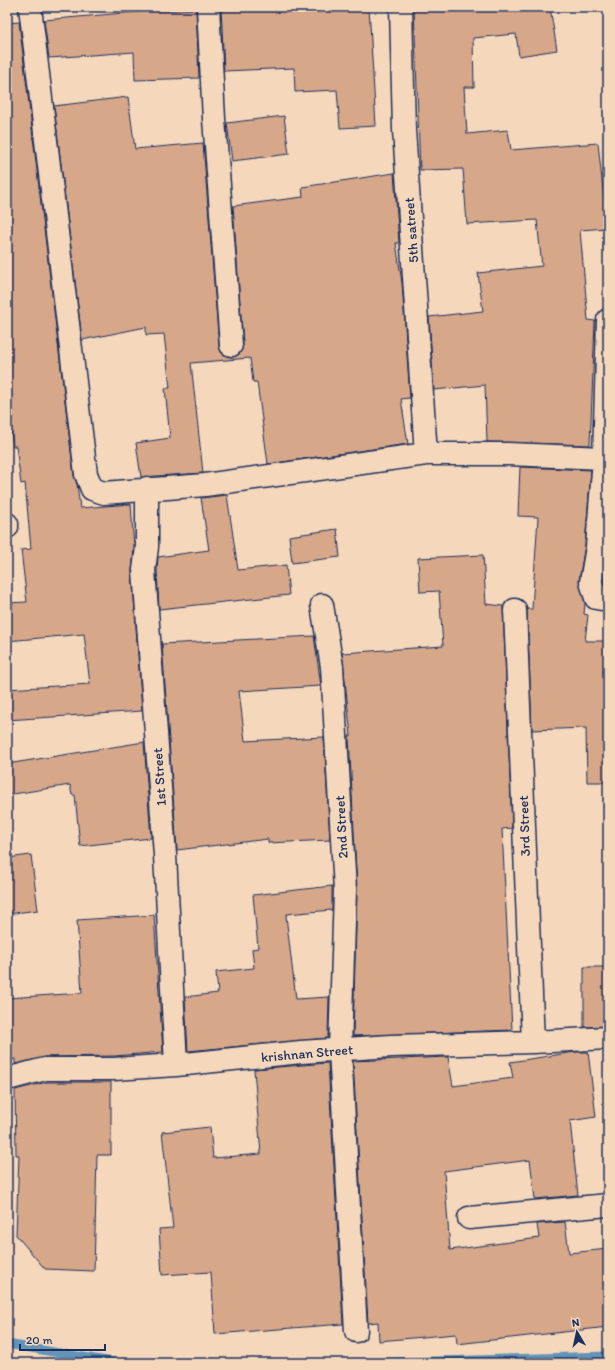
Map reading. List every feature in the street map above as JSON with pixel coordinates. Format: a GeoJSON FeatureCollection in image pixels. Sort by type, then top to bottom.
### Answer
{"type":"FeatureCollection","features":[{"type":"Feature","properties":{"kind":"street"},"geometry":{"type":"LineString","coordinates":[[30,7],[86,474],[92,489],[104,493],[147,488],[212,484],[426,454],[508,454],[604,458]]}},
{"type":"Feature","properties":{"kind":"street"},"geometry":{"type":"LineString","coordinates":[[208,7],[214,119],[231,344]]}},
{"type":"Feature","properties":{"kind":"street","name":"5th satreet"},"geometry":{"type":"LineString","coordinates":[[401,7],[404,130],[426,454]]}},
{"type":"Feature","properties":{"kind":"street"},"geometry":{"type":"LineString","coordinates":[[608,320],[604,458],[597,547],[591,582],[596,598],[608,600]]}},
{"type":"Feature","properties":{"kind":"street","name":"1st Street"},"geometry":{"type":"LineString","coordinates":[[147,488],[147,547],[144,570],[165,855],[176,1065]]}},
{"type":"Feature","properties":{"kind":"street","name":"2nd Street"},"geometry":{"type":"LineString","coordinates":[[322,605],[332,667],[345,890],[340,1050],[356,1331]]}},
{"type":"Feature","properties":{"kind":"street","name":"3rd Street"},"geometry":{"type":"LineString","coordinates":[[515,610],[533,1042]]}},
{"type":"Feature","properties":{"kind":"street","name":"krishnan Street"},"geometry":{"type":"LineString","coordinates":[[7,1079],[45,1069],[176,1065],[301,1052],[391,1046],[533,1042],[608,1038]]}},
{"type":"Feature","properties":{"kind":"street"},"geometry":{"type":"LineString","coordinates":[[470,1218],[608,1204]]}},
{"type":"Feature","properties":{"kind":"building"},"geometry":{"type":"Polygon","coordinates":[[[221,7],[369,7],[376,126],[340,128],[337,90],[295,92],[294,68],[224,71],[221,7]]]}},
{"type":"Feature","properties":{"kind":"building"},"geometry":{"type":"Polygon","coordinates":[[[414,7],[550,7],[557,50],[519,56],[516,34],[473,38],[474,87],[464,87],[467,134],[508,130],[511,150],[598,143],[607,228],[580,230],[588,320],[595,321],[590,445],[487,442],[485,385],[434,390],[429,317],[483,311],[478,273],[542,266],[537,220],[467,224],[463,169],[420,170],[414,7]]]}},
{"type":"Feature","properties":{"kind":"building"},"geometry":{"type":"Polygon","coordinates":[[[196,9],[199,78],[135,80],[134,52],[49,58],[44,20],[135,12],[196,9]]]}},
{"type":"Feature","properties":{"kind":"building"},"geometry":{"type":"Polygon","coordinates":[[[19,22],[74,476],[77,484],[80,508],[131,504],[134,548],[132,571],[142,711],[7,720],[7,689],[90,684],[84,634],[7,641],[7,603],[27,602],[21,550],[31,549],[25,483],[21,484],[16,446],[13,446],[9,418],[13,418],[7,376],[7,23],[19,22]]]}},
{"type":"Feature","properties":{"kind":"building"},"geometry":{"type":"Polygon","coordinates":[[[128,97],[135,149],[203,143],[219,346],[221,352],[226,356],[232,357],[238,355],[242,350],[243,344],[233,206],[303,197],[302,187],[394,173],[399,243],[396,243],[402,283],[410,398],[401,399],[408,444],[268,464],[257,382],[253,382],[250,358],[191,363],[203,473],[141,477],[136,443],[170,438],[165,388],[170,388],[164,334],[146,335],[146,327],[82,340],[54,106],[128,97]]]}},
{"type":"Feature","properties":{"kind":"building"},"geometry":{"type":"Polygon","coordinates":[[[284,116],[289,154],[232,161],[227,123],[284,116]]]}},
{"type":"Feature","properties":{"kind":"building"},"geometry":{"type":"Polygon","coordinates":[[[520,467],[591,470],[585,545],[579,580],[585,603],[584,614],[588,615],[585,641],[608,641],[608,782],[587,782],[586,728],[532,730],[527,609],[532,609],[538,517],[518,516],[520,467]]]}},
{"type":"Feature","properties":{"kind":"building"},"geometry":{"type":"Polygon","coordinates":[[[227,495],[238,570],[286,565],[289,595],[159,609],[157,570],[158,557],[209,550],[201,498],[227,495]]]}},
{"type":"Feature","properties":{"kind":"building"},"geometry":{"type":"Polygon","coordinates":[[[337,529],[340,557],[292,563],[289,536],[337,529]]]}},
{"type":"Feature","properties":{"kind":"building"},"geometry":{"type":"Polygon","coordinates":[[[483,555],[486,604],[503,606],[512,828],[502,829],[512,1030],[353,1036],[357,889],[349,736],[351,736],[342,653],[443,646],[439,591],[420,592],[418,558],[483,555]]]}},
{"type":"Feature","properties":{"kind":"building"},"geometry":{"type":"Polygon","coordinates":[[[314,636],[321,686],[239,691],[245,741],[324,737],[330,840],[268,843],[268,839],[177,850],[162,644],[314,636]]]}},
{"type":"Feature","properties":{"kind":"building"},"geometry":{"type":"Polygon","coordinates":[[[144,742],[151,838],[80,846],[75,795],[72,795],[70,785],[7,795],[7,764],[144,742]]]}},
{"type":"Feature","properties":{"kind":"building"},"geometry":{"type":"Polygon","coordinates":[[[31,855],[38,910],[7,914],[7,858],[31,855]]]}},
{"type":"Feature","properties":{"kind":"building"},"geometry":{"type":"Polygon","coordinates":[[[332,886],[332,910],[287,914],[286,916],[296,999],[329,997],[328,1038],[188,1051],[185,997],[218,993],[216,972],[254,968],[252,949],[258,948],[253,895],[332,886]]]}},
{"type":"Feature","properties":{"kind":"building"},"geometry":{"type":"Polygon","coordinates":[[[154,915],[163,1052],[114,1056],[45,1057],[15,1064],[15,1059],[8,1060],[7,998],[82,993],[77,920],[154,915]]]}},
{"type":"Feature","properties":{"kind":"building"},"geometry":{"type":"Polygon","coordinates":[[[584,967],[608,967],[608,1026],[584,1027],[584,967]]]}},
{"type":"Feature","properties":{"kind":"building"},"geometry":{"type":"Polygon","coordinates":[[[575,1052],[588,1052],[596,1117],[570,1121],[578,1195],[535,1199],[530,1160],[444,1171],[450,1250],[539,1238],[537,1224],[565,1222],[569,1253],[608,1249],[608,1327],[457,1344],[456,1334],[379,1341],[378,1322],[368,1323],[353,1061],[448,1057],[453,1086],[513,1078],[510,1062],[575,1052]]]}},
{"type":"Feature","properties":{"kind":"building"},"geometry":{"type":"Polygon","coordinates":[[[328,1063],[343,1324],[215,1334],[211,1272],[162,1275],[159,1229],[173,1228],[162,1132],[210,1127],[213,1158],[261,1154],[254,1069],[328,1063]]]}},
{"type":"Feature","properties":{"kind":"building"},"geometry":{"type":"Polygon","coordinates":[[[47,1082],[111,1082],[111,1155],[97,1155],[94,1271],[45,1269],[16,1235],[19,1155],[16,1155],[15,1090],[47,1082]]]}},
{"type":"Feature","properties":{"kind":"waterway"},"geometry":{"type":"LineString","coordinates":[[7,1344],[118,1363]]}},
{"type":"Feature","properties":{"kind":"waterway"},"geometry":{"type":"LineString","coordinates":[[372,1363],[608,1356]]}}]}
